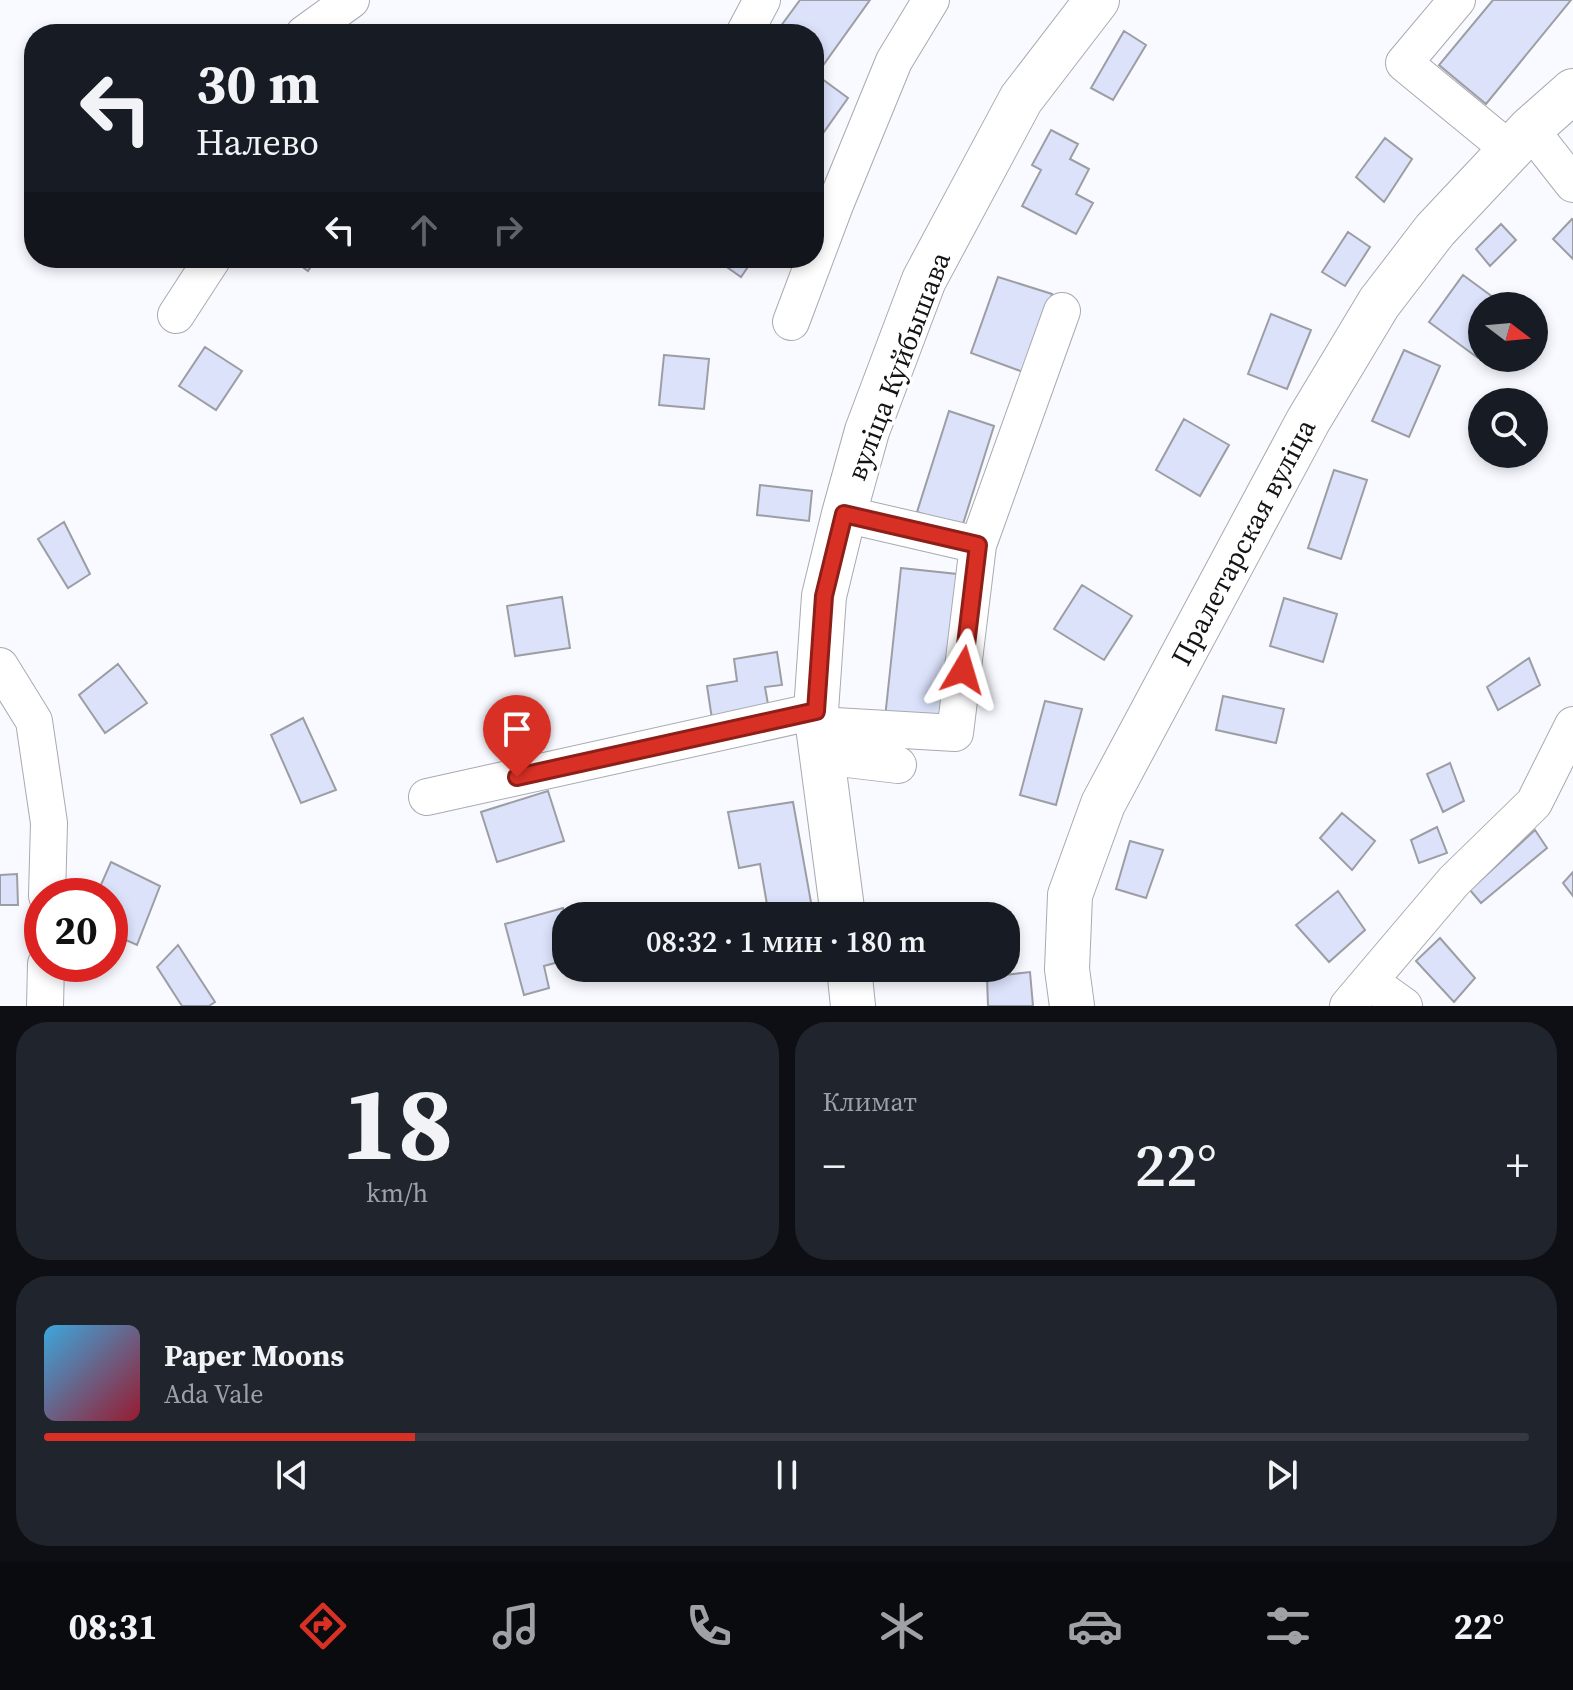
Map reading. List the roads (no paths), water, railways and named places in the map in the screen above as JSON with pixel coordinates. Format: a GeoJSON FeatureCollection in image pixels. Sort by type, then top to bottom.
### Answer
{"type":"FeatureCollection","features":[{"type":"Feature","properties":{"kind":"main road","name":"вуліца Куйбышава"},"geometry":{"type":"LineString","coordinates":[[841,902],[818,731],[824,596],[867,431],[924,280],[1021,99],[1097,0]]}},
{"type":"Feature","properties":{"kind":"main road","name":"Пралетарская вуліца"},"geometry":{"type":"LineString","coordinates":[[1072,1006],[1067,969],[1070,895],[1103,804],[1308,421],[1379,303],[1435,230],[1520,140],[1573,91]]}},
{"type":"Feature","properties":{"kind":"main road"},"geometry":{"type":"LineString","coordinates":[[850,982],[853,1006]]}},
{"type":"Feature","properties":{"kind":"street"},"geometry":{"type":"LineString","coordinates":[[318,24],[351,0]]}},
{"type":"Feature","properties":{"kind":"street"},"geometry":{"type":"LineString","coordinates":[[749,24],[762,0]]}},
{"type":"Feature","properties":{"kind":"street"},"geometry":{"type":"LineString","coordinates":[[824,234],[894,61],[931,0]]}},
{"type":"Feature","properties":{"kind":"street"},"geometry":{"type":"LineString","coordinates":[[1457,0],[1404,63],[1520,140],[1573,184]]}},
{"type":"Feature","properties":{"kind":"street"},"geometry":{"type":"LineString","coordinates":[[176,315],[207,268]]}},
{"type":"Feature","properties":{"kind":"street"},"geometry":{"type":"LineString","coordinates":[[791,322],[811,268]]}},
{"type":"Feature","properties":{"kind":"street"},"geometry":{"type":"LineString","coordinates":[[427,797],[818,731],[955,733],[978,545],[1062,311]]}},
{"type":"Feature","properties":{"kind":"street"},"geometry":{"type":"LineString","coordinates":[[844,514],[978,545]]}},
{"type":"Feature","properties":{"kind":"street"},"geometry":{"type":"LineString","coordinates":[[0,666],[34,721],[49,823],[47,878]]}},
{"type":"Feature","properties":{"kind":"street"},"geometry":{"type":"LineString","coordinates":[[1404,1006],[1359,994],[1454,881],[1534,803],[1573,725]]}},
{"type":"Feature","properties":{"kind":"street"},"geometry":{"type":"LineString","coordinates":[[818,731],[898,765]]}},
{"type":"Feature","properties":{"kind":"street"},"geometry":{"type":"LineString","coordinates":[[45,1006],[46,982]]}}]}
